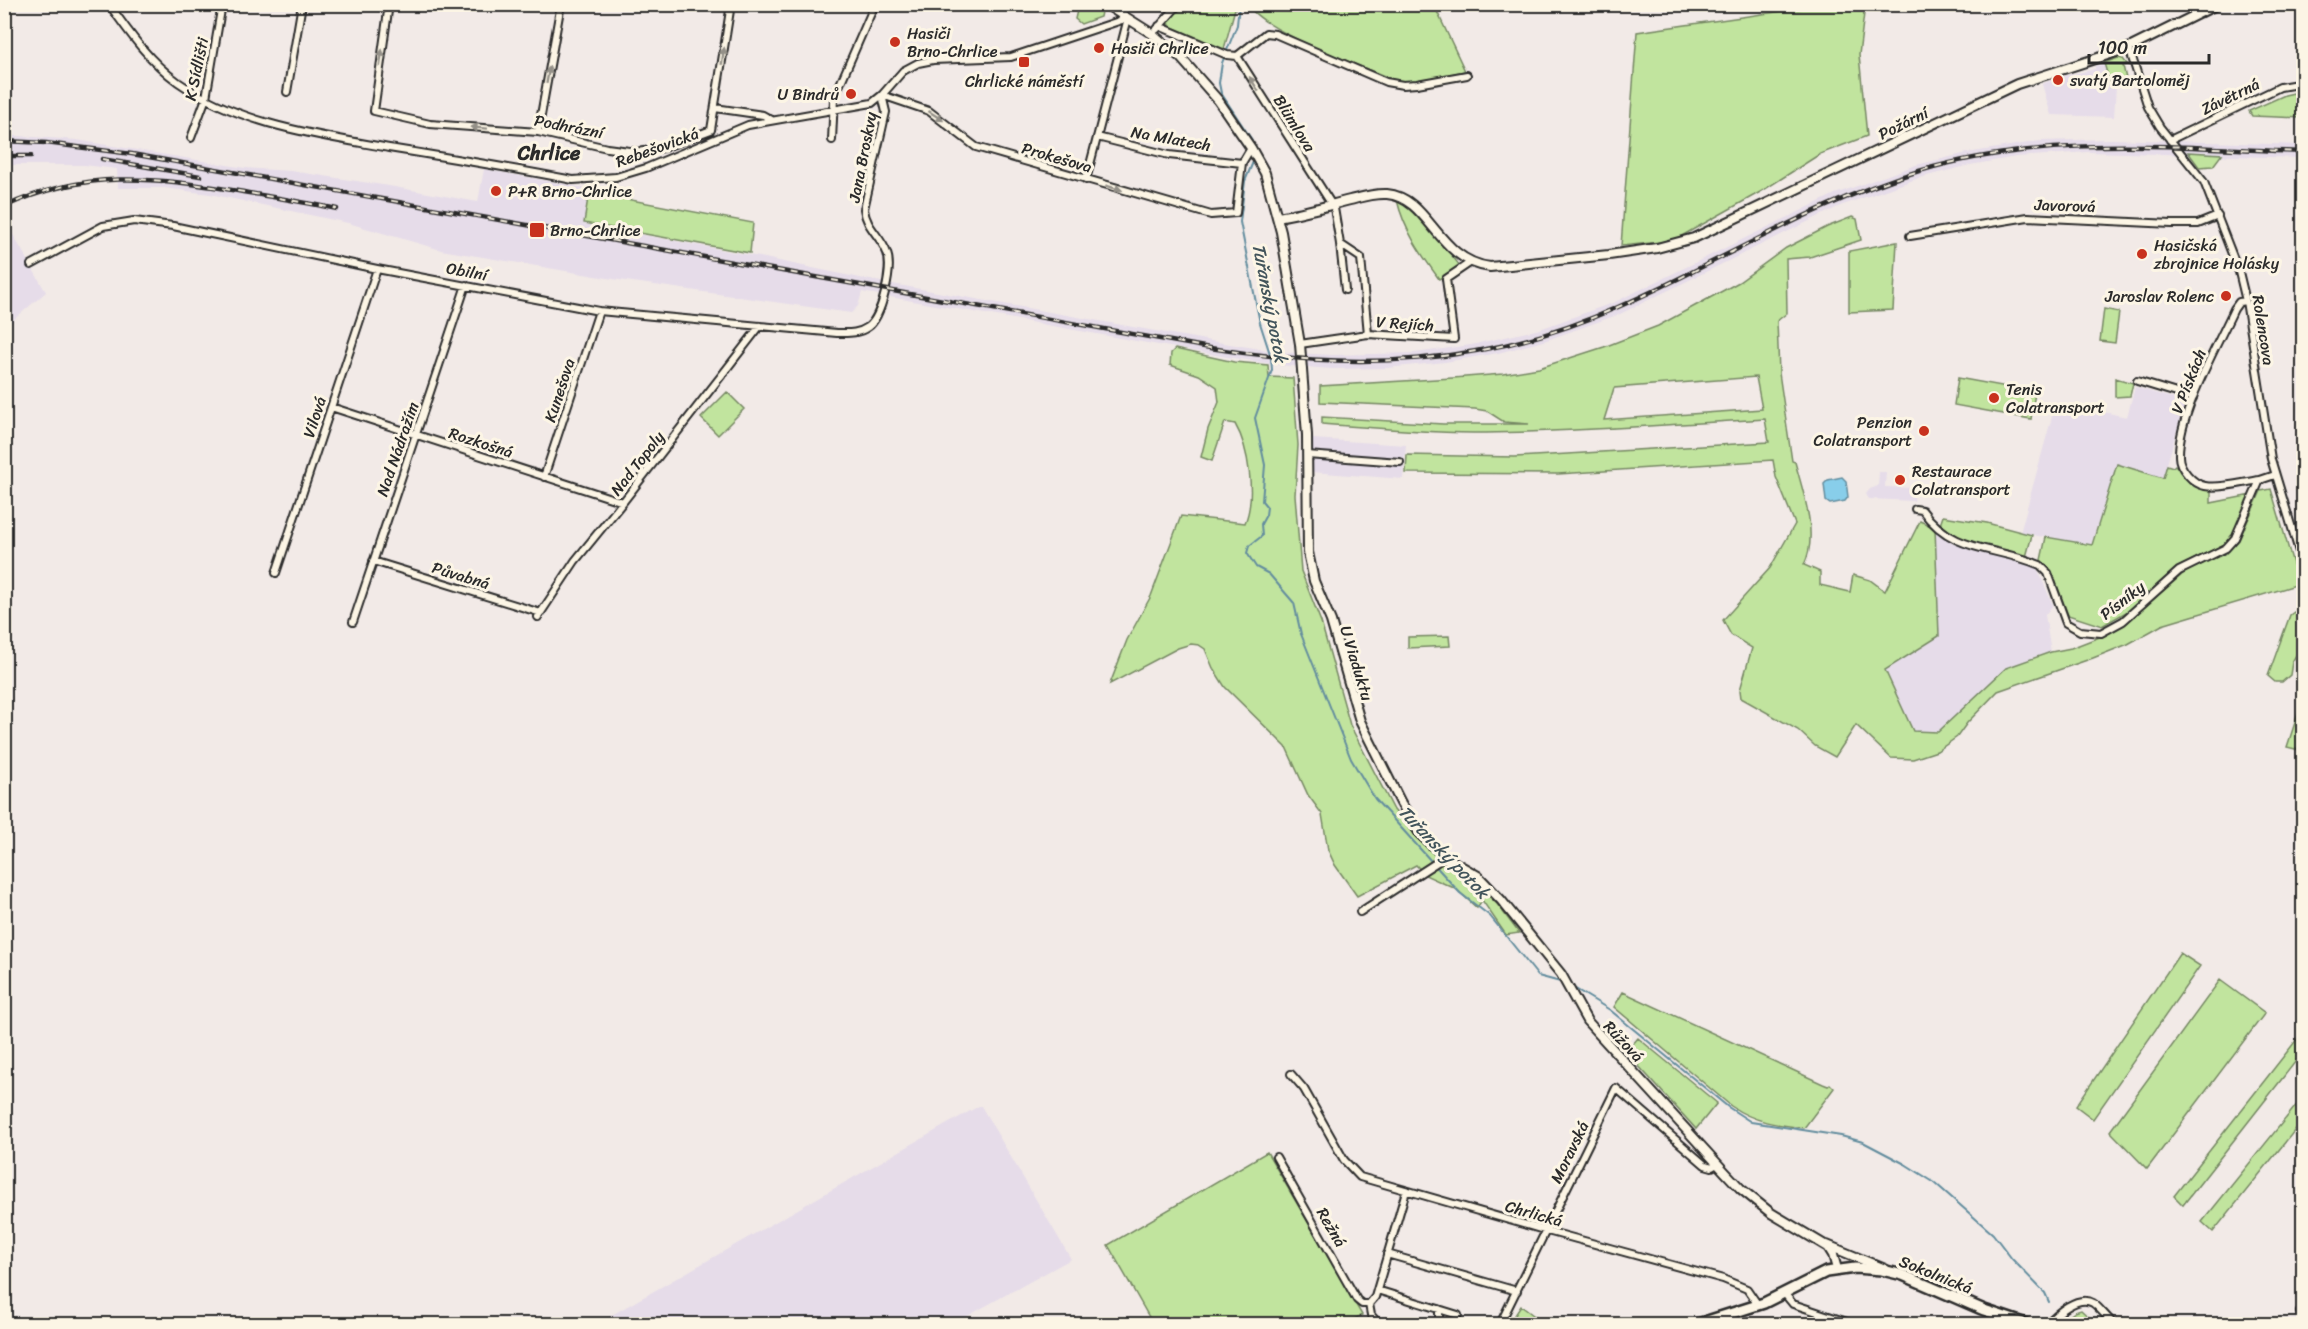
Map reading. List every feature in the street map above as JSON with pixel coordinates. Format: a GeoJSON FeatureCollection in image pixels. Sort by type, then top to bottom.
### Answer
{"type":"FeatureCollection","features":[{"type":"Feature","properties":{"kind":"main road","name":"Sokolnická"},"geometry":{"type":"LineString","coordinates":[[1698,1324],[1758,1305],[1817,1276],[1837,1269],[1889,1271],[1918,1280],[1984,1310],[2026,1324]]}},
{"type":"Feature","properties":{"kind":"street","name":"Rebešovická"},"geometry":{"type":"LineString","coordinates":[[109,4],[155,63],[176,81],[244,116],[288,128],[573,180],[602,179],[630,173],[663,162],[740,128],[772,120],[870,104],[882,95],[903,71],[918,63],[933,60],[1011,57],[1128,18]]}},
{"type":"Feature","properties":{"kind":"street","name":"K Sídlišti"},"geometry":{"type":"LineString","coordinates":[[190,138],[206,98],[222,4]]}},
{"type":"Feature","properties":{"kind":"street"},"geometry":{"type":"LineString","coordinates":[[287,92],[302,4]]}},
{"type":"Feature","properties":{"kind":"street","name":"Podhrázní"},"geometry":{"type":"LineString","coordinates":[[388,4],[374,111],[430,124],[538,132],[637,152],[663,148],[709,131],[716,108]]}},
{"type":"Feature","properties":{"kind":"street"},"geometry":{"type":"LineString","coordinates":[[538,132],[561,4]]}},
{"type":"Feature","properties":{"kind":"street"},"geometry":{"type":"LineString","coordinates":[[731,4],[716,108],[763,115],[772,120]]}},
{"type":"Feature","properties":{"kind":"street"},"geometry":{"type":"LineString","coordinates":[[832,140],[834,98],[875,4]]}},
{"type":"Feature","properties":{"kind":"street"},"geometry":{"type":"LineString","coordinates":[[1105,4],[1154,34],[1207,85],[1251,148],[1242,163]]}},
{"type":"Feature","properties":{"kind":"street"},"geometry":{"type":"LineString","coordinates":[[1154,34],[1179,4]]}},
{"type":"Feature","properties":{"kind":"street","name":"Požární"},"geometry":{"type":"LineString","coordinates":[[1471,262],[1484,266],[1503,267],[1657,248],[1694,238],[2017,84],[2129,48],[2218,4]]}},
{"type":"Feature","properties":{"kind":"street"},"geometry":{"type":"LineString","coordinates":[[1086,180],[1128,18]]}},
{"type":"Feature","properties":{"kind":"street"},"geometry":{"type":"LineString","coordinates":[[1159,26],[1225,54],[1237,56],[1266,33],[1275,34],[1386,82],[1403,85],[1467,75]]}},
{"type":"Feature","properties":{"kind":"street","name":"Rolencova"},"geometry":{"type":"LineString","coordinates":[[2129,48],[2144,99],[2160,127],[2204,182],[2239,272],[2246,301],[2274,475],[2304,568]]}},
{"type":"Feature","properties":{"kind":"street","name":"Blümlova"},"geometry":{"type":"LineString","coordinates":[[1237,56],[1334,210],[1345,290]]}},
{"type":"Feature","properties":{"kind":"street","name":"Závětrná"},"geometry":{"type":"LineString","coordinates":[[2170,140],[2280,87],[2304,83]]}},
{"type":"Feature","properties":{"kind":"street","name":"Prokešova"},"geometry":{"type":"LineString","coordinates":[[882,95],[928,111],[976,147],[1211,215],[1236,213],[1242,163]]}},
{"type":"Feature","properties":{"kind":"street","name":"Jana Broskvy"},"geometry":{"type":"LineString","coordinates":[[882,95],[886,108],[885,115],[864,208],[867,222],[889,258],[889,273],[885,290]]}},
{"type":"Feature","properties":{"kind":"street","name":"Na Mlatech"},"geometry":{"type":"LineString","coordinates":[[1097,137],[1170,154],[1242,163]]}},
{"type":"Feature","properties":{"kind":"street","name":"U Viaduktu"},"geometry":{"type":"LineString","coordinates":[[1251,148],[1265,173],[1277,217],[1300,344],[1307,455],[1308,552],[1314,581],[1331,621],[1360,721],[1401,803],[1420,834],[1445,857],[1478,876],[1524,927]]}},
{"type":"Feature","properties":{"kind":"street"},"geometry":{"type":"LineString","coordinates":[[1277,217],[1377,194],[1391,194],[1414,206],[1453,251],[1471,262]]}},
{"type":"Feature","properties":{"kind":"street","name":"Javorová"},"geometry":{"type":"LineString","coordinates":[[1911,236],[2028,217],[2198,224],[2218,216]]}},
{"type":"Feature","properties":{"kind":"street","name":"Obilní"},"geometry":{"type":"LineString","coordinates":[[31,265],[103,226],[134,221],[598,311],[759,326],[837,333],[860,332],[872,324],[876,318],[885,290]]}},
{"type":"Feature","properties":{"kind":"street"},"geometry":{"type":"LineString","coordinates":[[1340,244],[1361,258],[1368,334]]}},
{"type":"Feature","properties":{"kind":"street","name":"V Rejích"},"geometry":{"type":"LineString","coordinates":[[1300,344],[1368,334],[1454,339],[1446,279],[1471,262]]}},
{"type":"Feature","properties":{"kind":"street","name":"Vilová"},"geometry":{"type":"LineString","coordinates":[[276,573],[377,269]]}},
{"type":"Feature","properties":{"kind":"street","name":"Nad Nádražím"},"geometry":{"type":"LineString","coordinates":[[352,622],[466,285]]}},
{"type":"Feature","properties":{"kind":"street","name":"V Pískách"},"geometry":{"type":"LineString","coordinates":[[2246,301],[2239,302],[2234,309],[2193,398],[2178,459],[2188,476],[2204,486],[2260,480]]}},
{"type":"Feature","properties":{"kind":"street","name":"Kunešova"},"geometry":{"type":"LineString","coordinates":[[544,477],[598,311]]}},
{"type":"Feature","properties":{"kind":"street","name":"Nad Topoly"},"geometry":{"type":"LineString","coordinates":[[539,615],[575,561],[759,326]]}},
{"type":"Feature","properties":{"kind":"street"},"geometry":{"type":"LineString","coordinates":[[2137,381],[2193,398]]}},
{"type":"Feature","properties":{"kind":"street","name":"Rozkošná"},"geometry":{"type":"LineString","coordinates":[[331,407],[623,502]]}},
{"type":"Feature","properties":{"kind":"street"},"geometry":{"type":"LineString","coordinates":[[1307,455],[1400,462]]}},
{"type":"Feature","properties":{"kind":"street"},"geometry":{"type":"LineString","coordinates":[[2260,480],[2274,475]]}},
{"type":"Feature","properties":{"kind":"street","name":"Písníky"},"geometry":{"type":"LineString","coordinates":[[1915,509],[1922,510],[1950,538],[2040,565],[2048,573],[2066,623],[2080,631],[2101,633],[2122,621],[2179,571],[2226,548],[2235,538],[2260,480]]}},
{"type":"Feature","properties":{"kind":"street","name":"Půvabná"},"geometry":{"type":"LineString","coordinates":[[373,561],[539,615]]}},
{"type":"Feature","properties":{"kind":"street"},"geometry":{"type":"LineString","coordinates":[[1360,912],[1445,857]]}},
{"type":"Feature","properties":{"kind":"street","name":"Růžová"},"geometry":{"type":"LineString","coordinates":[[1524,927],[1565,979],[1587,1021],[1742,1189],[1771,1214],[1825,1245],[1889,1271]]}},
{"type":"Feature","properties":{"kind":"street","name":"Chrlická"},"geometry":{"type":"LineString","coordinates":[[1291,1074],[1304,1089],[1321,1121],[1353,1171],[1367,1179],[1545,1231],[1723,1279],[1747,1289],[1758,1305]]}},
{"type":"Feature","properties":{"kind":"street","name":"Růžová"},"geometry":{"type":"LineString","coordinates":[[1616,1088],[1705,1165],[1712,1167],[1718,1164]]}},
{"type":"Feature","properties":{"kind":"street","name":"Moravská"},"geometry":{"type":"LineString","coordinates":[[1500,1324],[1616,1088]]}},
{"type":"Feature","properties":{"kind":"street","name":"Režná"},"geometry":{"type":"LineString","coordinates":[[1276,1157],[1357,1300],[1362,1304],[1369,1304],[1371,1315],[1379,1324]]}},
{"type":"Feature","properties":{"kind":"street"},"geometry":{"type":"LineString","coordinates":[[1369,1304],[1373,1301],[1377,1290],[1406,1191]]}},
{"type":"Feature","properties":{"kind":"street"},"geometry":{"type":"LineString","coordinates":[[1825,1245],[1833,1255],[1837,1269]]}},
{"type":"Feature","properties":{"kind":"street"},"geometry":{"type":"LineString","coordinates":[[1387,1254],[1517,1291]]}},
{"type":"Feature","properties":{"kind":"street"},"geometry":{"type":"LineString","coordinates":[[1377,1290],[1458,1315]]}},
{"type":"Feature","properties":{"kind":"street"},"geometry":{"type":"LineString","coordinates":[[1784,1293],[1793,1304],[1853,1324]]}},
{"type":"Feature","properties":{"kind":"street"},"geometry":{"type":"LineString","coordinates":[[2047,1324],[2076,1301],[2083,1301],[2092,1303],[2114,1324]]}},
{"type":"Feature","properties":{"kind":"street"},"geometry":{"type":"LineString","coordinates":[[1439,1309],[1439,1324]]}},
{"type":"Feature","properties":{"kind":"shaded area"},"geometry":{"type":"Polygon","coordinates":[[[2104,63],[2111,87],[2116,86],[2114,117],[2051,115],[2042,84],[2056,78],[2057,83],[2060,84],[2060,77],[2095,69],[2095,66],[2104,63]]]}},
{"type":"Feature","properties":{"kind":"shaded area"},"geometry":{"type":"Polygon","coordinates":[[[4,135],[77,140],[245,168],[291,171],[389,186],[478,202],[484,169],[590,189],[584,222],[601,227],[865,279],[1211,341],[1279,352],[1332,355],[1415,353],[1471,345],[1540,329],[1615,302],[1835,194],[1916,165],[1967,153],[2040,141],[2111,139],[2303,145],[2304,158],[2088,152],[2016,157],[1970,165],[1919,178],[1840,206],[1620,314],[1544,341],[1498,353],[1445,362],[1387,368],[1332,369],[1278,365],[1209,354],[862,292],[858,306],[851,313],[619,280],[441,250],[348,223],[210,194],[164,188],[118,188],[117,169],[84,165],[5,165],[4,135]]]}},
{"type":"Feature","properties":{"kind":"shaded area"},"geometry":{"type":"Polygon","coordinates":[[[4,219],[46,292],[5,327],[4,327],[4,219]]]}},
{"type":"Feature","properties":{"kind":"shaded area"},"geometry":{"type":"Polygon","coordinates":[[[2135,387],[2185,402],[2163,478],[2117,464],[2091,545],[2020,533],[2056,402],[2127,417],[2135,387]]]}},
{"type":"Feature","properties":{"kind":"shaded area"},"geometry":{"type":"Polygon","coordinates":[[[1313,439],[1406,445],[1403,479],[1311,472],[1313,439]]]}},
{"type":"Feature","properties":{"kind":"shaded area"},"geometry":{"type":"Polygon","coordinates":[[[1879,472],[1886,472],[1885,487],[1915,488],[1914,501],[1869,499],[1866,494],[1870,489],[1878,486],[1879,472]]]}},
{"type":"Feature","properties":{"kind":"shaded area"},"geometry":{"type":"Polygon","coordinates":[[[1935,528],[1953,544],[2037,568],[2053,605],[2045,615],[2051,652],[2006,668],[1938,732],[1913,731],[1885,670],[1939,636],[1935,528]]]}},
{"type":"Feature","properties":{"kind":"shaded area"},"geometry":{"type":"Polygon","coordinates":[[[979,1106],[1071,1259],[953,1324],[596,1324],[979,1106]]]}},
{"type":"Feature","properties":{"kind":"green space"},"geometry":{"type":"Polygon","coordinates":[[[1184,4],[1236,5],[1224,49],[1170,26],[1169,20],[1184,4]]]}},
{"type":"Feature","properties":{"kind":"green space"},"geometry":{"type":"Polygon","coordinates":[[[1080,5],[1089,5],[1101,12],[1100,17],[1081,24],[1075,19],[1080,5]]]}},
{"type":"Feature","properties":{"kind":"green space"},"geometry":{"type":"Polygon","coordinates":[[[1248,5],[1434,5],[1465,71],[1406,83],[1389,78],[1291,36],[1272,26],[1248,5]]]}},
{"type":"Feature","properties":{"kind":"green space"},"geometry":{"type":"Polygon","coordinates":[[[1826,5],[1865,5],[1859,55],[1867,136],[1820,154],[1762,191],[1678,238],[1621,246],[1637,32],[1826,5]]]}},
{"type":"Feature","properties":{"kind":"green space"},"geometry":{"type":"Polygon","coordinates":[[[2118,58],[2123,59],[2127,64],[2123,66],[2127,83],[2111,87],[2104,63],[2118,58]]]}},
{"type":"Feature","properties":{"kind":"green space"},"geometry":{"type":"Polygon","coordinates":[[[2303,91],[2303,118],[2252,116],[2249,111],[2285,95],[2303,91]]]}},
{"type":"Feature","properties":{"kind":"green space"},"geometry":{"type":"Polygon","coordinates":[[[2188,152],[2222,154],[2213,166],[2199,167],[2188,152]]]}},
{"type":"Feature","properties":{"kind":"green space"},"geometry":{"type":"Polygon","coordinates":[[[589,192],[753,223],[750,253],[584,223],[589,192]]]}},
{"type":"Feature","properties":{"kind":"green space"},"geometry":{"type":"Polygon","coordinates":[[[1397,200],[1413,210],[1460,266],[1439,279],[1409,232],[1397,200]]]}},
{"type":"Feature","properties":{"kind":"green space"},"geometry":{"type":"Polygon","coordinates":[[[1852,217],[1857,219],[1861,240],[1810,257],[1786,259],[1787,313],[1777,321],[1779,373],[1792,461],[1795,462],[1802,487],[1810,527],[1808,553],[1804,565],[1820,572],[1820,585],[1850,592],[1853,575],[1870,580],[1885,591],[1920,521],[1935,528],[1939,636],[1885,670],[1913,731],[1938,732],[2006,668],[2051,652],[2071,648],[2125,624],[2184,573],[2212,557],[2228,552],[2239,540],[2261,491],[2271,489],[2299,584],[2162,625],[2128,644],[1998,691],[1967,723],[1957,737],[1937,751],[1913,759],[1891,758],[1856,725],[1835,757],[1815,746],[1798,730],[1741,698],[1740,690],[1752,648],[1731,635],[1723,620],[1770,568],[1795,524],[1776,477],[1773,460],[1558,474],[1406,473],[1407,455],[1515,457],[1769,442],[1765,419],[1486,433],[1322,424],[1322,417],[1443,424],[1529,424],[1504,422],[1487,411],[1475,409],[1320,402],[1320,386],[1503,374],[1539,368],[1604,347],[1658,326],[1739,282],[1786,248],[1852,217]],[[1756,377],[1614,388],[1604,420],[1762,409],[1756,377]]]}},
{"type":"Feature","properties":{"kind":"green space"},"geometry":{"type":"Polygon","coordinates":[[[1897,242],[1893,310],[1849,312],[1849,251],[1897,242]]]}},
{"type":"Feature","properties":{"kind":"green space"},"geometry":{"type":"Polygon","coordinates":[[[2104,309],[2119,312],[2115,343],[2100,341],[2104,309]]]}},
{"type":"Feature","properties":{"kind":"green space"},"geometry":{"type":"Polygon","coordinates":[[[1175,349],[1234,362],[1268,365],[1269,377],[1293,378],[1298,445],[1295,495],[1301,571],[1321,622],[1350,725],[1394,810],[1427,848],[1497,904],[1519,933],[1506,935],[1482,900],[1477,908],[1456,889],[1425,875],[1416,865],[1357,896],[1335,865],[1328,850],[1322,814],[1308,795],[1286,747],[1225,687],[1205,649],[1199,645],[1191,644],[1178,648],[1110,684],[1127,640],[1151,596],[1181,516],[1245,523],[1248,512],[1249,473],[1240,434],[1235,424],[1225,422],[1212,461],[1201,457],[1208,429],[1219,402],[1217,387],[1199,375],[1170,365],[1171,353],[1175,349]]]}},
{"type":"Feature","properties":{"kind":"green space","name":"Tenis Colatransport"},"geometry":{"type":"Polygon","coordinates":[[[1958,378],[2035,392],[2031,419],[1954,405],[1958,378]]]}},
{"type":"Feature","properties":{"kind":"green space"},"geometry":{"type":"Polygon","coordinates":[[[2115,378],[2133,383],[2130,396],[2115,397],[2115,378]]]}},
{"type":"Feature","properties":{"kind":"green space"},"geometry":{"type":"Polygon","coordinates":[[[727,392],[744,409],[718,435],[701,418],[727,392]]]}},
{"type":"Feature","properties":{"kind":"green space"},"geometry":{"type":"Polygon","coordinates":[[[2117,464],[2163,478],[2167,465],[2173,467],[2175,465],[2194,484],[2211,488],[2211,503],[2251,495],[2232,535],[2225,544],[2176,568],[2128,611],[2102,626],[2068,615],[2052,572],[2041,560],[2046,537],[2092,545],[2117,464]]]}},
{"type":"Feature","properties":{"kind":"green space"},"geometry":{"type":"Polygon","coordinates":[[[1943,516],[1987,523],[2032,535],[2026,557],[1958,538],[1940,525],[1943,516]]]}},
{"type":"Feature","properties":{"kind":"green space"},"geometry":{"type":"Polygon","coordinates":[[[2294,612],[2300,613],[2303,620],[2302,645],[2292,662],[2290,675],[2282,682],[2275,682],[2268,676],[2290,615],[2294,612]]]}},
{"type":"Feature","properties":{"kind":"green space"},"geometry":{"type":"Polygon","coordinates":[[[1449,636],[1450,646],[1408,648],[1408,637],[1449,636]]]}},
{"type":"Feature","properties":{"kind":"green space"},"geometry":{"type":"Polygon","coordinates":[[[2303,698],[2304,751],[2287,747],[2303,698]]]}},
{"type":"Feature","properties":{"kind":"green space"},"geometry":{"type":"Polygon","coordinates":[[[2180,953],[2200,966],[2093,1119],[2076,1106],[2180,953]]]}},
{"type":"Feature","properties":{"kind":"green space"},"geometry":{"type":"Polygon","coordinates":[[[2220,980],[2265,1013],[2147,1169],[2110,1131],[2220,980]]]}},
{"type":"Feature","properties":{"kind":"green space"},"geometry":{"type":"Polygon","coordinates":[[[1623,992],[1823,1084],[1828,1086],[1830,1084],[1834,1088],[1804,1128],[1775,1124],[1748,1116],[1731,1106],[1614,1007],[1623,992]]]}},
{"type":"Feature","properties":{"kind":"green space"},"geometry":{"type":"Polygon","coordinates":[[[1638,1038],[1717,1103],[1696,1129],[1626,1052],[1638,1038]]]}},
{"type":"Feature","properties":{"kind":"green space"},"geometry":{"type":"Polygon","coordinates":[[[2298,1038],[2303,1042],[2303,1052],[2183,1205],[2174,1196],[2298,1038]]]}},
{"type":"Feature","properties":{"kind":"green space"},"geometry":{"type":"Polygon","coordinates":[[[2303,1097],[2303,1120],[2213,1232],[2202,1222],[2303,1097]]]}},
{"type":"Feature","properties":{"kind":"green space"},"geometry":{"type":"Polygon","coordinates":[[[1267,1152],[1362,1315],[1345,1324],[1153,1324],[1108,1245],[1267,1152]]]}},
{"type":"Feature","properties":{"kind":"green space"},"geometry":{"type":"Polygon","coordinates":[[[1521,1306],[1545,1324],[1509,1324],[1521,1306]]]}},
{"type":"Feature","properties":{"kind":"green space"},"geometry":{"type":"Polygon","coordinates":[[[2081,1310],[2096,1324],[2058,1324],[2075,1312],[2081,1310]]]}},
{"type":"Feature","properties":{"kind":"water"},"geometry":{"type":"Polygon","coordinates":[[[1842,477],[1846,481],[1848,497],[1845,501],[1830,504],[1826,501],[1824,484],[1828,480],[1842,477]]]}},
{"type":"Feature","properties":{"kind":"waterway","name":"Tuřanský potok"},"geometry":{"type":"LineString","coordinates":[[1239,4],[1237,25],[1222,63],[1219,83],[1221,93],[1252,140]]}},
{"type":"Feature","properties":{"kind":"waterway","name":"Tuřanský potok"},"geometry":{"type":"LineString","coordinates":[[1253,162],[1245,181],[1240,222],[1272,370],[1255,418],[1265,465],[1262,501],[1267,507],[1266,515],[1261,524],[1262,536],[1249,546],[1247,553],[1256,567],[1269,574],[1294,603],[1301,634],[1351,759],[1375,799],[1460,893],[1490,916],[1538,976],[1564,983]]}},
{"type":"Feature","properties":{"kind":"waterway","name":"Tuřanský potok"},"geometry":{"type":"LineString","coordinates":[[1569,985],[1610,1010],[1728,1107],[1751,1122],[1841,1136],[1863,1142],[1935,1183],[1993,1234],[2012,1259],[2045,1293],[2049,1302]]}},
{"type":"Feature","properties":{"kind":"railway"},"geometry":{"type":"LineString","coordinates":[[4,141],[46,143],[132,154],[1210,348],[1315,360],[1367,361],[1417,359],[1468,352],[1518,342],[1568,327],[1656,290],[1803,216],[1879,184],[1966,159],[2062,147],[2110,146],[2304,152]]}},
{"type":"Feature","properties":{"kind":"railway"},"geometry":{"type":"LineString","coordinates":[[4,156],[31,156]]}},
{"type":"Feature","properties":{"kind":"railway"},"geometry":{"type":"LineString","coordinates":[[102,159],[200,176]]}},
{"type":"Feature","properties":{"kind":"railway"},"geometry":{"type":"LineString","coordinates":[[4,207],[63,186],[119,180],[148,180],[207,186],[337,209]]}},
{"type":"Feature","properties":{"kind":"place","name":"Hasiči Brno-Chrlice"},"geometry":{"type":"Point","coordinates":[895,42]}},
{"type":"Feature","properties":{"kind":"place","name":"Hasiči Chrlice"},"geometry":{"type":"Point","coordinates":[1099,48]}},
{"type":"Feature","properties":{"kind":"place","name":"Chrlické náměstí"},"geometry":{"type":"Point","coordinates":[1024,62]}},
{"type":"Feature","properties":{"kind":"place","name":"svatý Bartoloměj"},"geometry":{"type":"Point","coordinates":[2058,80]}},
{"type":"Feature","properties":{"kind":"place","name":"U Bindrů"},"geometry":{"type":"Point","coordinates":[851,94]}},
{"type":"Feature","properties":{"kind":"place","name":"P+R Brno-Chrlice"},"geometry":{"type":"Point","coordinates":[496,191]}},
{"type":"Feature","properties":{"kind":"place","name":"Brno-Chrlice"},"geometry":{"type":"Point","coordinates":[537,230]}},
{"type":"Feature","properties":{"kind":"place","name":"Hasičská zbrojnice Holásky"},"geometry":{"type":"Point","coordinates":[2142,254]}},
{"type":"Feature","properties":{"kind":"place","name":"Jaroslav Rolenc"},"geometry":{"type":"Point","coordinates":[2226,296]}},
{"type":"Feature","properties":{"kind":"place","name":"Tenis Colatransport"},"geometry":{"type":"Point","coordinates":[1994,398]}},
{"type":"Feature","properties":{"kind":"place","name":"Penzion Colatransport"},"geometry":{"type":"Point","coordinates":[1924,431]}},
{"type":"Feature","properties":{"kind":"place","name":"Restaurace Colatransport"},"geometry":{"type":"Point","coordinates":[1900,480]}},
{"type":"Feature","properties":{"kind":"district","name":"Chrlice"},"geometry":{"type":"Point","coordinates":[549,153]}}]}
